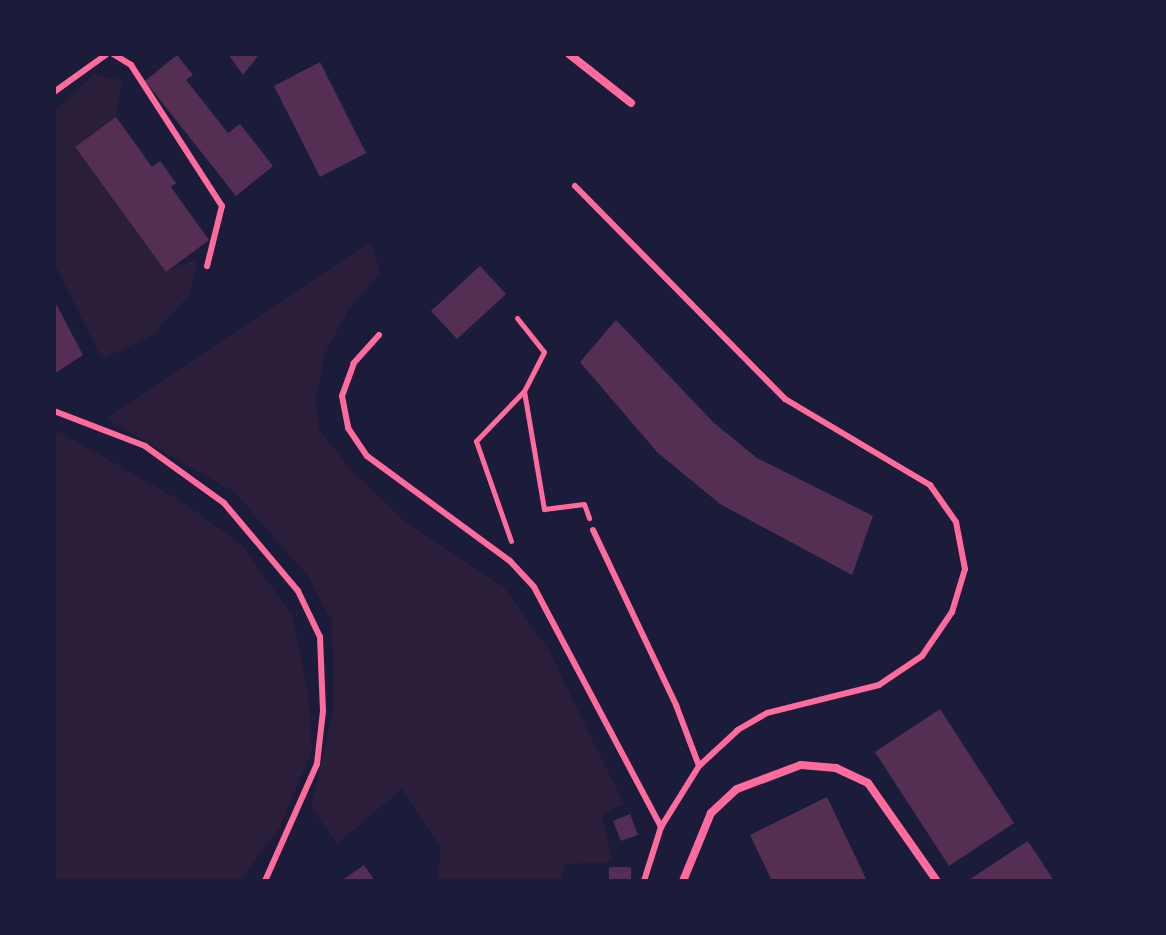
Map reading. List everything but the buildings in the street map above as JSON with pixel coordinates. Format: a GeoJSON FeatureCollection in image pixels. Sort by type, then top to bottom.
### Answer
{"type":"FeatureCollection","features":[{"type":"Feature","properties":{"kind":"street"},"geometry":{"type":"LineString","coordinates":[[569,54],[631,103]]}},
{"type":"Feature","properties":{"kind":"street"},"geometry":{"type":"LineString","coordinates":[[683,881],[711,813],[737,789],[801,765],[836,768],[868,783],[937,881]]}},
{"type":"Feature","properties":{"kind":"lane"},"geometry":{"type":"LineString","coordinates":[[54,92],[110,54],[131,65],[222,206],[207,266]]}},
{"type":"Feature","properties":{"kind":"lane"},"geometry":{"type":"LineString","coordinates":[[575,186],[785,399],[930,485],[956,522],[965,569],[952,612],[922,656],[879,685],[767,713],[738,730],[699,766],[661,827],[644,881]]}},
{"type":"Feature","properties":{"kind":"lane"},"geometry":{"type":"LineString","coordinates":[[379,335],[354,363],[342,396],[348,428],[367,456],[518,569],[555,619],[661,827]]}},
{"type":"Feature","properties":{"kind":"lane"},"geometry":{"type":"LineString","coordinates":[[54,411],[145,446],[224,503],[298,591],[320,637],[323,711],[317,764],[265,881]]}},
{"type":"Feature","properties":{"kind":"lane"},"geometry":{"type":"LineString","coordinates":[[593,530],[676,705],[699,766]]}},
{"type":"Feature","properties":{"kind":"path"},"geometry":{"type":"LineString","coordinates":[[517,318],[544,352],[524,391],[476,441],[518,569]]}},
{"type":"Feature","properties":{"kind":"path"},"geometry":{"type":"LineString","coordinates":[[524,391],[544,509],[584,504],[593,530]]}},
{"type":"Feature","properties":{"kind":"shaded area"},"geometry":{"type":"Polygon","coordinates":[[[94,74],[122,80],[116,117],[75,148],[165,271],[198,259],[189,295],[152,336],[102,359],[54,263],[54,112],[94,74]]]}},
{"type":"Feature","properties":{"kind":"shaded area"},"geometry":{"type":"Polygon","coordinates":[[[370,242],[381,273],[350,307],[325,353],[316,399],[319,429],[351,470],[407,523],[504,587],[548,649],[624,804],[602,815],[613,862],[565,864],[561,881],[437,881],[441,847],[402,789],[337,844],[311,807],[333,711],[333,669],[332,622],[308,576],[234,492],[106,419],[370,242]]]}},
{"type":"Feature","properties":{"kind":"shaded area"},"geometry":{"type":"Polygon","coordinates":[[[58,431],[181,501],[242,545],[293,617],[308,692],[312,750],[280,827],[240,881],[54,881],[54,435],[58,431]]]}}]}
